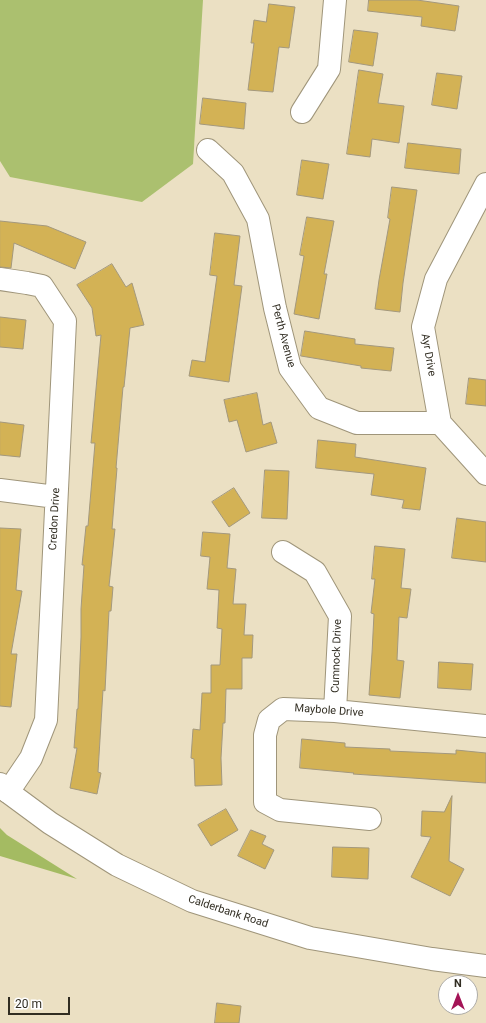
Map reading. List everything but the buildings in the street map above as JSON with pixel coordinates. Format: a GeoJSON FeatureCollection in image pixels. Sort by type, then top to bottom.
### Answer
{"type":"FeatureCollection","features":[{"type":"Feature","properties":{"kind":"street"},"geometry":{"type":"LineString","coordinates":[[302,112],[329,69],[335,0]]}},
{"type":"Feature","properties":{"kind":"street","name":"Perth Avenue"},"geometry":{"type":"LineString","coordinates":[[208,150],[233,173],[258,219],[275,308],[290,368],[319,408],[357,423],[440,423]]}},
{"type":"Feature","properties":{"kind":"street","name":"Ayr Drive"},"geometry":{"type":"LineString","coordinates":[[440,423],[423,327],[436,279],[486,184]]}},
{"type":"Feature","properties":{"kind":"street","name":"Credon Drive"},"geometry":{"type":"LineString","coordinates":[[0,279],[42,286],[65,321],[46,720],[31,758],[4,788]]}},
{"type":"Feature","properties":{"kind":"street"},"geometry":{"type":"LineString","coordinates":[[440,423],[486,474]]}},
{"type":"Feature","properties":{"kind":"street"},"geometry":{"type":"LineString","coordinates":[[0,490],[56,497]]}},
{"type":"Feature","properties":{"kind":"street","name":"Cumnock Drive"},"geometry":{"type":"LineString","coordinates":[[283,552],[315,572],[340,616],[335,711]]}},
{"type":"Feature","properties":{"kind":"street","name":"Maybole Drive"},"geometry":{"type":"LineString","coordinates":[[370,819],[280,810],[265,802],[265,735],[269,720],[283,709],[335,711],[486,726]]}},
{"type":"Feature","properties":{"kind":"street","name":"Calderbank Road"},"geometry":{"type":"LineString","coordinates":[[4,788],[50,823],[117,865],[192,902],[310,938],[432,959],[486,966]]}},
{"type":"Feature","properties":{"kind":"green space"},"geometry":{"type":"Polygon","coordinates":[[[0,0],[203,0],[193,164],[142,202],[10,177],[0,161],[0,0]]]}},
{"type":"Feature","properties":{"kind":"green space"},"geometry":{"type":"Polygon","coordinates":[[[0,828],[7,835],[77,879],[0,856],[0,828]]]}}]}
